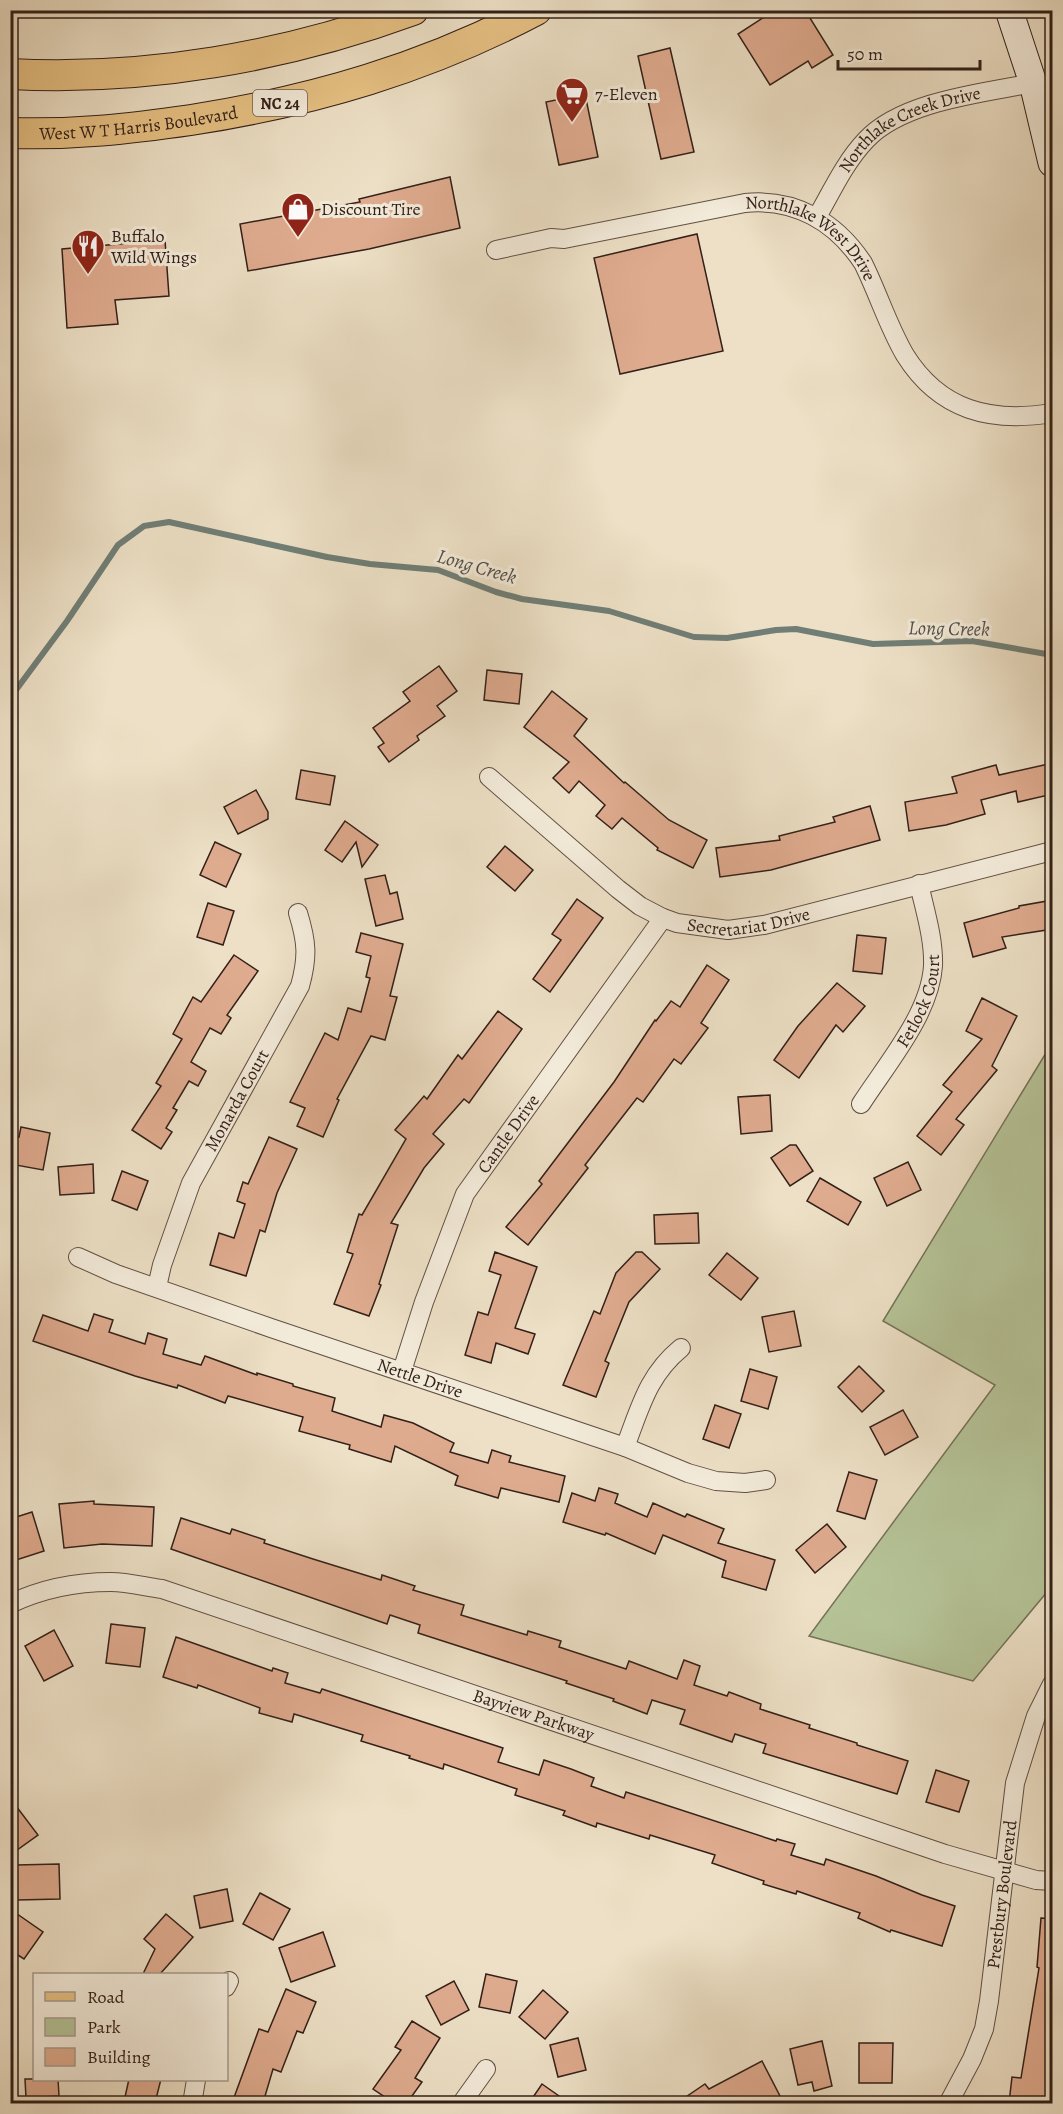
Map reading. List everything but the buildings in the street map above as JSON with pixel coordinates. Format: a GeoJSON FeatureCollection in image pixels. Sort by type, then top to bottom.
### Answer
{"type":"FeatureCollection","features":[{"type":"Feature","properties":{"kind":"main road"},"geometry":{"type":"LineString","coordinates":[[10,74],[79,75],[184,67],[288,48],[413,10]]}},
{"type":"Feature","properties":{"kind":"main road","name":"West W T Harris Boulevard"},"geometry":{"type":"LineString","coordinates":[[10,133],[58,135],[122,130],[215,116],[297,100],[370,81],[415,65],[512,23],[536,10]]}},
{"type":"Feature","properties":{"kind":"main road"},"geometry":{"type":"LineString","coordinates":[[1009,10],[1033,83],[1053,164]]}},
{"type":"Feature","properties":{"kind":"street","name":"Northlake Creek Drive"},"geometry":{"type":"LineString","coordinates":[[817,217],[854,154],[868,138],[896,118],[934,104],[1033,83]]}},
{"type":"Feature","properties":{"kind":"street","name":"Northlake West Drive"},"geometry":{"type":"LineString","coordinates":[[496,250],[551,238],[564,239],[745,203],[774,204],[808,212],[834,228],[863,263],[905,354],[917,372],[930,385],[955,403],[991,415],[1026,417],[1053,413]]}},
{"type":"Feature","properties":{"kind":"street","name":"Secretariat Drive"},"geometry":{"type":"LineString","coordinates":[[489,777],[640,906],[677,923],[728,930],[764,925],[1053,851]]}},
{"type":"Feature","properties":{"kind":"street","name":"Fetlock Court"},"geometry":{"type":"LineString","coordinates":[[861,1104],[909,1029],[923,1004],[930,985],[933,967],[932,948],[919,884]]}},
{"type":"Feature","properties":{"kind":"street","name":"Monarda Court"},"geometry":{"type":"LineString","coordinates":[[157,1287],[162,1265],[190,1184],[300,986],[307,955],[306,937],[298,913]]}},
{"type":"Feature","properties":{"kind":"street","name":"Cantle Drive"},"geometry":{"type":"LineString","coordinates":[[402,1371],[424,1302],[465,1194],[663,918]]}},
{"type":"Feature","properties":{"kind":"street","name":"Nettle Drive"},"geometry":{"type":"LineString","coordinates":[[78,1257],[116,1274],[625,1447],[661,1463],[716,1481],[745,1483],[766,1480]]}},
{"type":"Feature","properties":{"kind":"street"},"geometry":{"type":"LineString","coordinates":[[625,1447],[655,1375],[665,1361],[681,1348]]}},
{"type":"Feature","properties":{"kind":"street","name":"Bayview Parkway"},"geometry":{"type":"LineString","coordinates":[[10,1604],[25,1596],[46,1590],[81,1584],[112,1582],[162,1589],[933,1850],[1036,1880],[1053,1881]]}},
{"type":"Feature","properties":{"kind":"street","name":"Prestbury Boulevard"},"geometry":{"type":"LineString","coordinates":[[948,2103],[972,2059],[984,2029],[1015,1783],[1036,1716],[1053,1684]]}},
{"type":"Feature","properties":{"kind":"street"},"geometry":{"type":"LineString","coordinates":[[461,2103],[486,2069]]}},
{"type":"Feature","properties":{"kind":"street"},"geometry":{"type":"LineString","coordinates":[[192,2103],[196,2081]]}},
{"type":"Feature","properties":{"kind":"green space"},"geometry":{"type":"Polygon","coordinates":[[[1052,1043],[1052,1586],[973,1681],[809,1636],[995,1385],[883,1321],[1052,1043]]]}},
{"type":"Feature","properties":{"kind":"waterway","name":"Long Creek"},"geometry":{"type":"LineString","coordinates":[[10,698],[67,621],[118,545],[144,526],[169,522],[327,557],[370,564],[438,570],[496,592],[522,599],[609,611],[694,637],[727,638],[796,629],[873,644],[972,641],[1052,655]]}},
{"type":"Feature","properties":{"kind":"place","name":"7-Eleven"},"geometry":{"type":"Point","coordinates":[572,123]}},
{"type":"Feature","properties":{"kind":"place","name":"Discount Tire"},"geometry":{"type":"Point","coordinates":[298,238]}},
{"type":"Feature","properties":{"kind":"place","name":"Buffalo Wild Wings"},"geometry":{"type":"Point","coordinates":[88,275]}}]}
